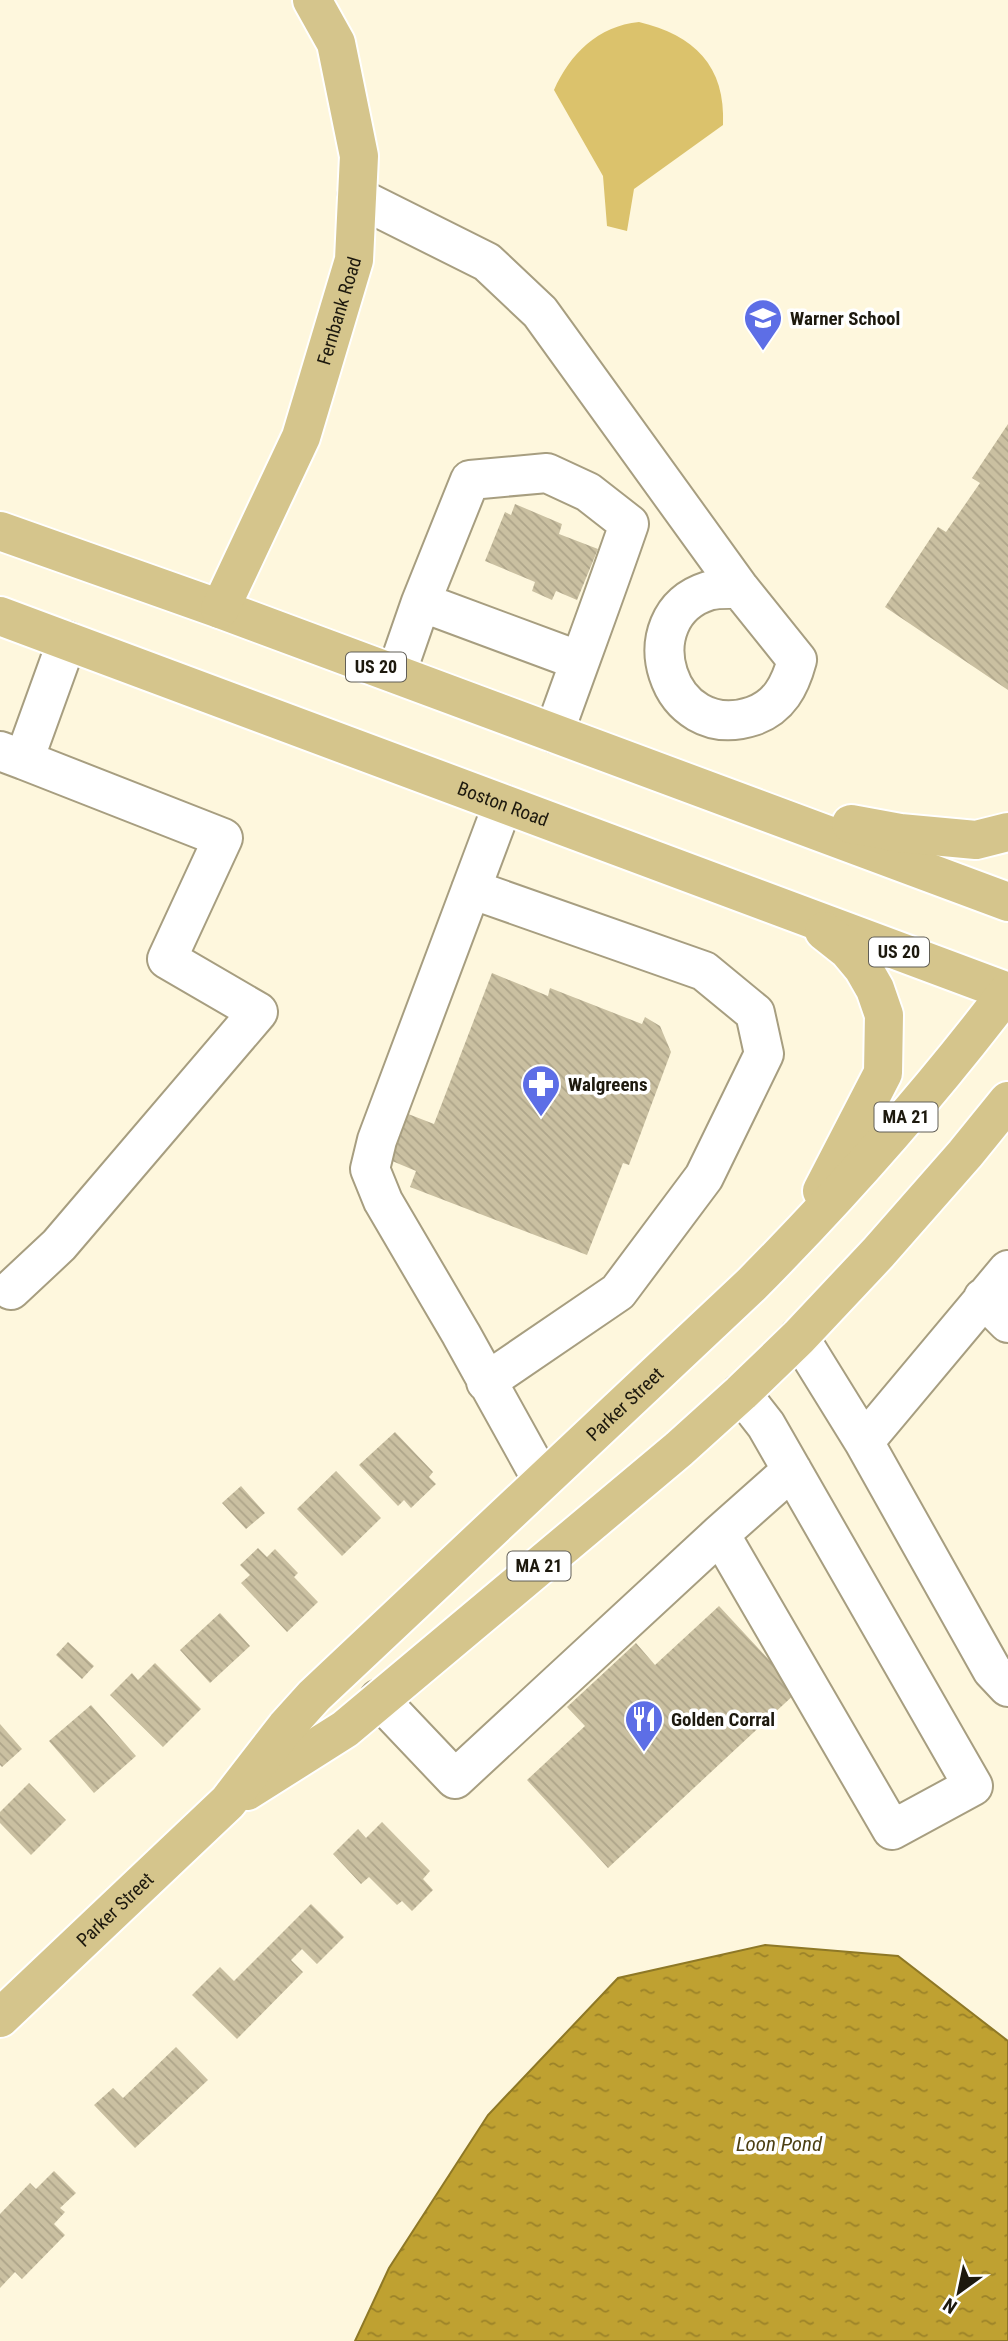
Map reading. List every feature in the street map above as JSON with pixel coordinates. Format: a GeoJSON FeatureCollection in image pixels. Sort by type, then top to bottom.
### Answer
{"type":"FeatureCollection","features":[{"type":"Feature","properties":{"kind":"main road","name":"Fernbank Road"},"geometry":{"type":"LineString","coordinates":[[220,608],[301,436],[354,260],[359,156],[336,43],[312,0]]}},
{"type":"Feature","properties":{"kind":"main road","name":"US 20"},"geometry":{"type":"LineString","coordinates":[[0,531],[220,608],[1008,902]]}},
{"type":"Feature","properties":{"kind":"main road","name":"Boston Road"},"geometry":{"type":"LineString","coordinates":[[0,616],[1008,992]]}},
{"type":"Feature","properties":{"kind":"main road"},"geometry":{"type":"LineString","coordinates":[[750,805],[900,833],[976,840],[1008,832]]}},
{"type":"Feature","properties":{"kind":"main road"},"geometry":{"type":"LineString","coordinates":[[789,911],[821,929],[848,950],[875,989],[884,1015],[883,1073],[799,1236]]}},
{"type":"Feature","properties":{"kind":"main road","name":"Parker Street"},"geometry":{"type":"LineString","coordinates":[[0,2018],[228,1802],[286,1727],[314,1696],[702,1333],[799,1236],[934,1085],[1008,992]]}},
{"type":"Feature","properties":{"kind":"main road","name":"Parker Street"},"geometry":{"type":"LineString","coordinates":[[228,1802],[345,1729],[669,1457],[741,1393],[799,1337],[923,1204],[1008,1101]]}},
{"type":"Feature","properties":{"kind":"main road"},"geometry":{"type":"LineString","coordinates":[[830,1304],[1008,1145]]}},
{"type":"Feature","properties":{"kind":"lane"},"geometry":{"type":"LineString","coordinates":[[357,197],[486,262],[540,312],[740,589]]}},
{"type":"Feature","properties":{"kind":"lane"},"geometry":{"type":"LineString","coordinates":[[396,674],[421,602],[470,480],[547,473],[588,492],[629,524],[554,733]]}},
{"type":"Feature","properties":{"kind":"lane"},"geometry":{"type":"LineString","coordinates":[[421,602],[580,661]]}},
{"type":"Feature","properties":{"kind":"lane"},"geometry":{"type":"LineString","coordinates":[[4,1291],[59,1245],[258,1012],[167,959],[223,838],[12,755],[67,641]]}},
{"type":"Feature","properties":{"kind":"lane"},"geometry":{"type":"LineString","coordinates":[[503,804],[377,1140],[370,1169],[383,1200],[542,1480]]}},
{"type":"Feature","properties":{"kind":"lane"},"geometry":{"type":"LineString","coordinates":[[471,889],[704,971],[755,1013],[764,1054],[704,1177],[618,1292],[486,1382]]}},
{"type":"Feature","properties":{"kind":"lane"},"geometry":{"type":"LineString","coordinates":[[864,1442],[995,1310],[1008,1270]]}},
{"type":"Feature","properties":{"kind":"lane"},"geometry":{"type":"LineString","coordinates":[[799,1337],[864,1442],[992,1670],[1008,1686]]}},
{"type":"Feature","properties":{"kind":"lane"},"geometry":{"type":"LineString","coordinates":[[720,1534],[892,1830],[973,1786],[766,1425],[741,1393]]}},
{"type":"Feature","properties":{"kind":"lane"},"geometry":{"type":"LineString","coordinates":[[379,1699],[455,1779],[792,1470]]}},
{"type":"Feature","properties":{"kind":"shaded area"},"geometry":{"type":"Polygon","coordinates":[[[639,22],[676,35],[703,56],[719,86],[723,104],[723,125],[634,189],[627,231],[607,226],[603,176],[554,90],[568,65],[587,44],[611,29],[639,22]]]}},
{"type":"Feature","properties":{"kind":"water","name":"Loon Pond"},"geometry":{"type":"Polygon","coordinates":[[[765,1945],[898,1956],[1008,2041],[1008,2341],[355,2341],[389,2268],[488,2115],[618,1978],[765,1945]]]}},
{"type":"Feature","properties":{"kind":"building"},"geometry":{"type":"Polygon","coordinates":[[[1008,424],[1008,690],[885,607],[938,527],[946,532],[980,483],[972,478],[1008,424]]]}},
{"type":"Feature","properties":{"kind":"building"},"geometry":{"type":"Polygon","coordinates":[[[515,504],[562,524],[559,534],[598,549],[577,600],[556,591],[552,600],[532,591],[535,582],[485,561],[505,512],[511,515],[515,504]]]}},
{"type":"Feature","properties":{"kind":"building","name":"Walgreens"},"geometry":{"type":"Polygon","coordinates":[[[492,973],[548,996],[550,988],[642,1024],[645,1017],[660,1026],[671,1052],[629,1165],[623,1163],[587,1255],[410,1187],[416,1171],[385,1158],[403,1112],[434,1124],[492,973]]]}},
{"type":"Feature","properties":{"kind":"building"},"geometry":{"type":"Polygon","coordinates":[[[395,1432],[433,1472],[429,1477],[436,1484],[411,1508],[404,1500],[398,1506],[359,1465],[395,1432]]]}},
{"type":"Feature","properties":{"kind":"building"},"geometry":{"type":"Polygon","coordinates":[[[336,1471],[381,1518],[342,1556],[297,1509],[336,1471]]]}},
{"type":"Feature","properties":{"kind":"building"},"geometry":{"type":"Polygon","coordinates":[[[241,1486],[265,1513],[246,1529],[222,1503],[241,1486]]]}},
{"type":"Feature","properties":{"kind":"building"},"geometry":{"type":"Polygon","coordinates":[[[258,1548],[267,1557],[275,1549],[298,1573],[294,1577],[318,1602],[287,1632],[241,1583],[250,1575],[240,1565],[258,1548]]]}},
{"type":"Feature","properties":{"kind":"building","name":"Golden Corral"},"geometry":{"type":"Polygon","coordinates":[[[719,1606],[798,1691],[608,1868],[527,1780],[585,1726],[567,1707],[636,1643],[655,1665],[719,1606]]]}},
{"type":"Feature","properties":{"kind":"building"},"geometry":{"type":"Polygon","coordinates":[[[220,1613],[250,1646],[210,1683],[180,1650],[220,1613]]]}},
{"type":"Feature","properties":{"kind":"building"},"geometry":{"type":"Polygon","coordinates":[[[68,1642],[94,1666],[82,1679],[56,1655],[68,1642]]]}},
{"type":"Feature","properties":{"kind":"building"},"geometry":{"type":"Polygon","coordinates":[[[155,1663],[201,1709],[163,1747],[110,1695],[132,1673],[138,1680],[155,1663]]]}},
{"type":"Feature","properties":{"kind":"building"},"geometry":{"type":"Polygon","coordinates":[[[91,1705],[136,1756],[94,1793],[49,1741],[91,1705]]]}},
{"type":"Feature","properties":{"kind":"building"},"geometry":{"type":"Polygon","coordinates":[[[0,1724],[22,1749],[2,1767],[0,1765],[0,1724]]]}},
{"type":"Feature","properties":{"kind":"building"},"geometry":{"type":"Polygon","coordinates":[[[29,1783],[66,1820],[31,1855],[0,1823],[0,1812],[29,1783]]]}},
{"type":"Feature","properties":{"kind":"building"},"geometry":{"type":"Polygon","coordinates":[[[382,1822],[430,1871],[423,1879],[433,1890],[412,1911],[402,1901],[397,1905],[369,1877],[361,1884],[333,1854],[358,1829],[366,1838],[382,1822]]]}},
{"type":"Feature","properties":{"kind":"building"},"geometry":{"type":"Polygon","coordinates":[[[311,1904],[344,1937],[317,1964],[302,1949],[291,1960],[303,1972],[237,2039],[192,1995],[220,1967],[234,1981],[311,1904]]]}},
{"type":"Feature","properties":{"kind":"building"},"geometry":{"type":"Polygon","coordinates":[[[176,2047],[208,2080],[135,2148],[94,2105],[113,2088],[123,2098],[176,2047]]]}},
{"type":"Feature","properties":{"kind":"building"},"geometry":{"type":"Polygon","coordinates":[[[54,2171],[76,2193],[60,2208],[65,2212],[54,2224],[65,2235],[22,2279],[15,2272],[0,2288],[0,2214],[30,2183],[36,2189],[54,2171]]]}},
{"type":"Feature","properties":{"kind":"place","name":"Warner School"},"geometry":{"type":"Point","coordinates":[763,352]}},
{"type":"Feature","properties":{"kind":"place","name":"Walgreens"},"geometry":{"type":"Point","coordinates":[541,1118]}},
{"type":"Feature","properties":{"kind":"place","name":"Golden Corral"},"geometry":{"type":"Point","coordinates":[644,1753]}}]}
